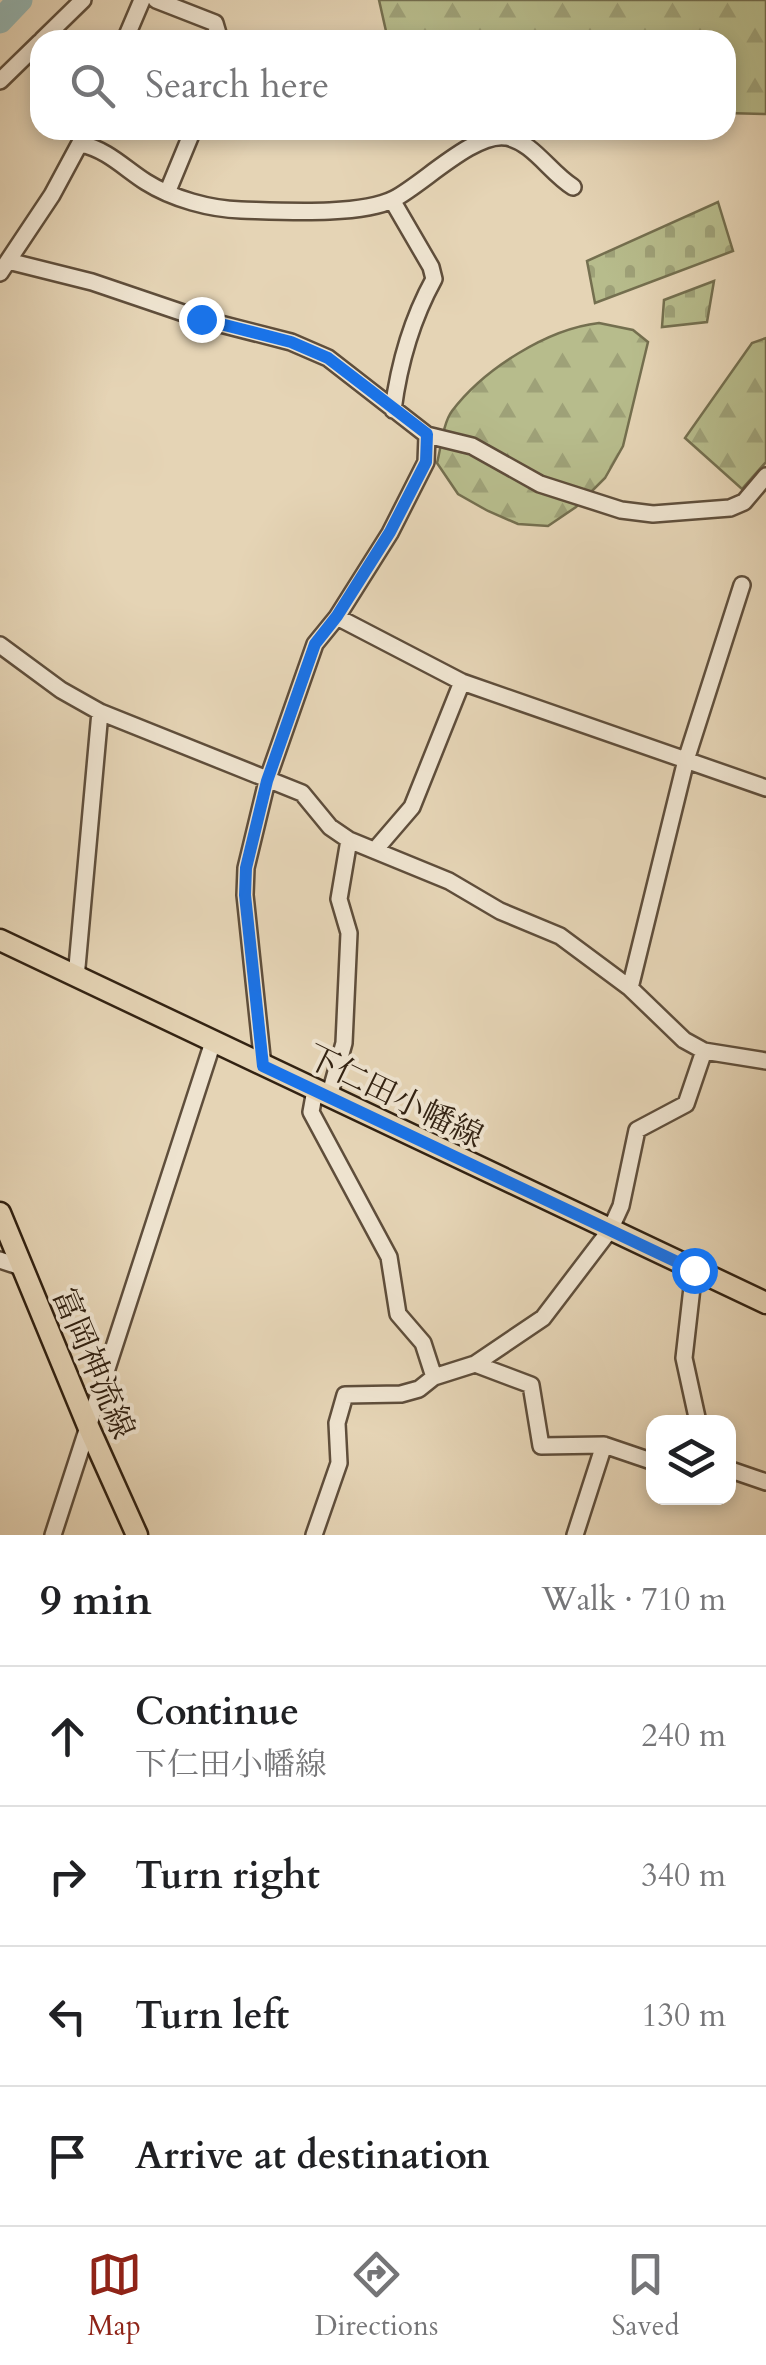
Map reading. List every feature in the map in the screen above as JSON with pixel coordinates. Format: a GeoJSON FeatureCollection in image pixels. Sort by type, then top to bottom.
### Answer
{"type":"FeatureCollection","features":[{"type":"Feature","properties":{"kind":"main road","name":"下仁田小幡線"},"geometry":{"type":"LineString","coordinates":[[0,940],[766,1303]]}},
{"type":"Feature","properties":{"kind":"main road","name":"富岡神流線"},"geometry":{"type":"LineString","coordinates":[[0,1213],[137,1535]]}},
{"type":"Feature","properties":{"kind":"street"},"geometry":{"type":"LineString","coordinates":[[52,30],[83,0]]}},
{"type":"Feature","properties":{"kind":"street"},"geometry":{"type":"LineString","coordinates":[[129,30],[142,0]]}},
{"type":"Feature","properties":{"kind":"street"},"geometry":{"type":"LineString","coordinates":[[156,0],[215,23],[217,30]]}},
{"type":"Feature","properties":{"kind":"street"},"geometry":{"type":"LineString","coordinates":[[0,81],[30,52]]}},
{"type":"Feature","properties":{"kind":"street"},"geometry":{"type":"LineString","coordinates":[[82,140],[52,195],[4,267],[92,282],[201,319],[291,342],[328,358],[427,434],[472,446],[540,484],[620,510],[653,514],[730,508],[744,502],[766,476]]}},
{"type":"Feature","properties":{"kind":"street"},"geometry":{"type":"LineString","coordinates":[[87,140],[167,193],[207,206],[238,210],[368,208],[392,200],[477,143],[488,140]]}},
{"type":"Feature","properties":{"kind":"street"},"geometry":{"type":"LineString","coordinates":[[167,193],[189,140]]}},
{"type":"Feature","properties":{"kind":"street"},"geometry":{"type":"LineString","coordinates":[[515,140],[573,187]]}},
{"type":"Feature","properties":{"kind":"street"},"geometry":{"type":"LineString","coordinates":[[392,200],[434,279],[416,312],[393,410]]}},
{"type":"Feature","properties":{"kind":"street"},"geometry":{"type":"LineString","coordinates":[[263,1066],[245,895],[246,868],[267,781],[315,644],[390,532],[426,462],[427,434]]}},
{"type":"Feature","properties":{"kind":"street"},"geometry":{"type":"LineString","coordinates":[[630,988],[686,760],[742,585]]}},
{"type":"Feature","properties":{"kind":"street"},"geometry":{"type":"LineString","coordinates":[[337,616],[462,682],[766,788]]}},
{"type":"Feature","properties":{"kind":"street"},"geometry":{"type":"LineString","coordinates":[[0,645],[61,690],[100,712],[302,792],[330,828],[348,840],[448,881],[500,910],[560,936],[630,988],[684,1040],[704,1051],[766,1061]]}},
{"type":"Feature","properties":{"kind":"street"},"geometry":{"type":"LineString","coordinates":[[375,850],[412,807],[462,682]]}},
{"type":"Feature","properties":{"kind":"street"},"geometry":{"type":"LineString","coordinates":[[76,978],[100,712]]}},
{"type":"Feature","properties":{"kind":"street"},"geometry":{"type":"LineString","coordinates":[[348,840],[339,899],[349,933],[344,1042],[311,1112],[389,1257],[398,1314],[424,1343],[434,1377]]}},
{"type":"Feature","properties":{"kind":"street"},"geometry":{"type":"LineString","coordinates":[[53,1535],[213,1042]]}},
{"type":"Feature","properties":{"kind":"street"},"geometry":{"type":"LineString","coordinates":[[314,1535],[339,1463],[337,1423],[345,1395],[401,1394],[419,1389],[434,1377],[474,1364],[543,1318],[610,1230],[620,1206],[637,1130],[686,1104],[704,1051]]}},
{"type":"Feature","properties":{"kind":"street"},"geometry":{"type":"LineString","coordinates":[[0,1260],[21,1267]]}},
{"type":"Feature","properties":{"kind":"street"},"geometry":{"type":"LineString","coordinates":[[694,1270],[684,1358],[696,1415]]}},
{"type":"Feature","properties":{"kind":"street"},"geometry":{"type":"LineString","coordinates":[[474,1364],[531,1386],[540,1446],[604,1445],[646,1459]]}},
{"type":"Feature","properties":{"kind":"street"},"geometry":{"type":"LineString","coordinates":[[576,1535],[604,1445]]}},
{"type":"Feature","properties":{"kind":"street"},"geometry":{"type":"LineString","coordinates":[[736,1472],[766,1482]]}},
{"type":"Feature","properties":{"kind":"green space"},"geometry":{"type":"Polygon","coordinates":[[[379,0],[766,0],[766,114],[736,113],[736,30],[386,30],[379,0]]]}},
{"type":"Feature","properties":{"kind":"green space"},"geometry":{"type":"Polygon","coordinates":[[[718,202],[733,251],[595,303],[587,261],[718,202]]]}},
{"type":"Feature","properties":{"kind":"green space"},"geometry":{"type":"Polygon","coordinates":[[[714,281],[707,322],[662,327],[664,300],[714,281]]]}},
{"type":"Feature","properties":{"kind":"green space"},"geometry":{"type":"Polygon","coordinates":[[[599,323],[633,330],[648,342],[623,446],[605,478],[576,507],[548,526],[518,524],[458,494],[437,463],[449,416],[465,395],[499,366],[538,342],[599,323]]]}},
{"type":"Feature","properties":{"kind":"green space"},"geometry":{"type":"Polygon","coordinates":[[[766,338],[766,462],[742,489],[685,438],[752,343],[766,338]]]}},
{"type":"Feature","properties":{"kind":"waterway"},"geometry":{"type":"LineString","coordinates":[[0,21],[20,0]]}},
{"type":"Feature","properties":{"kind":"route"},"geometry":{"type":"LineString","coordinates":[[201,319],[291,342],[328,358],[427,434],[426,462],[390,532],[315,644],[275,753],[252,836],[245,895],[263,1066],[694,1270]]}}]}
